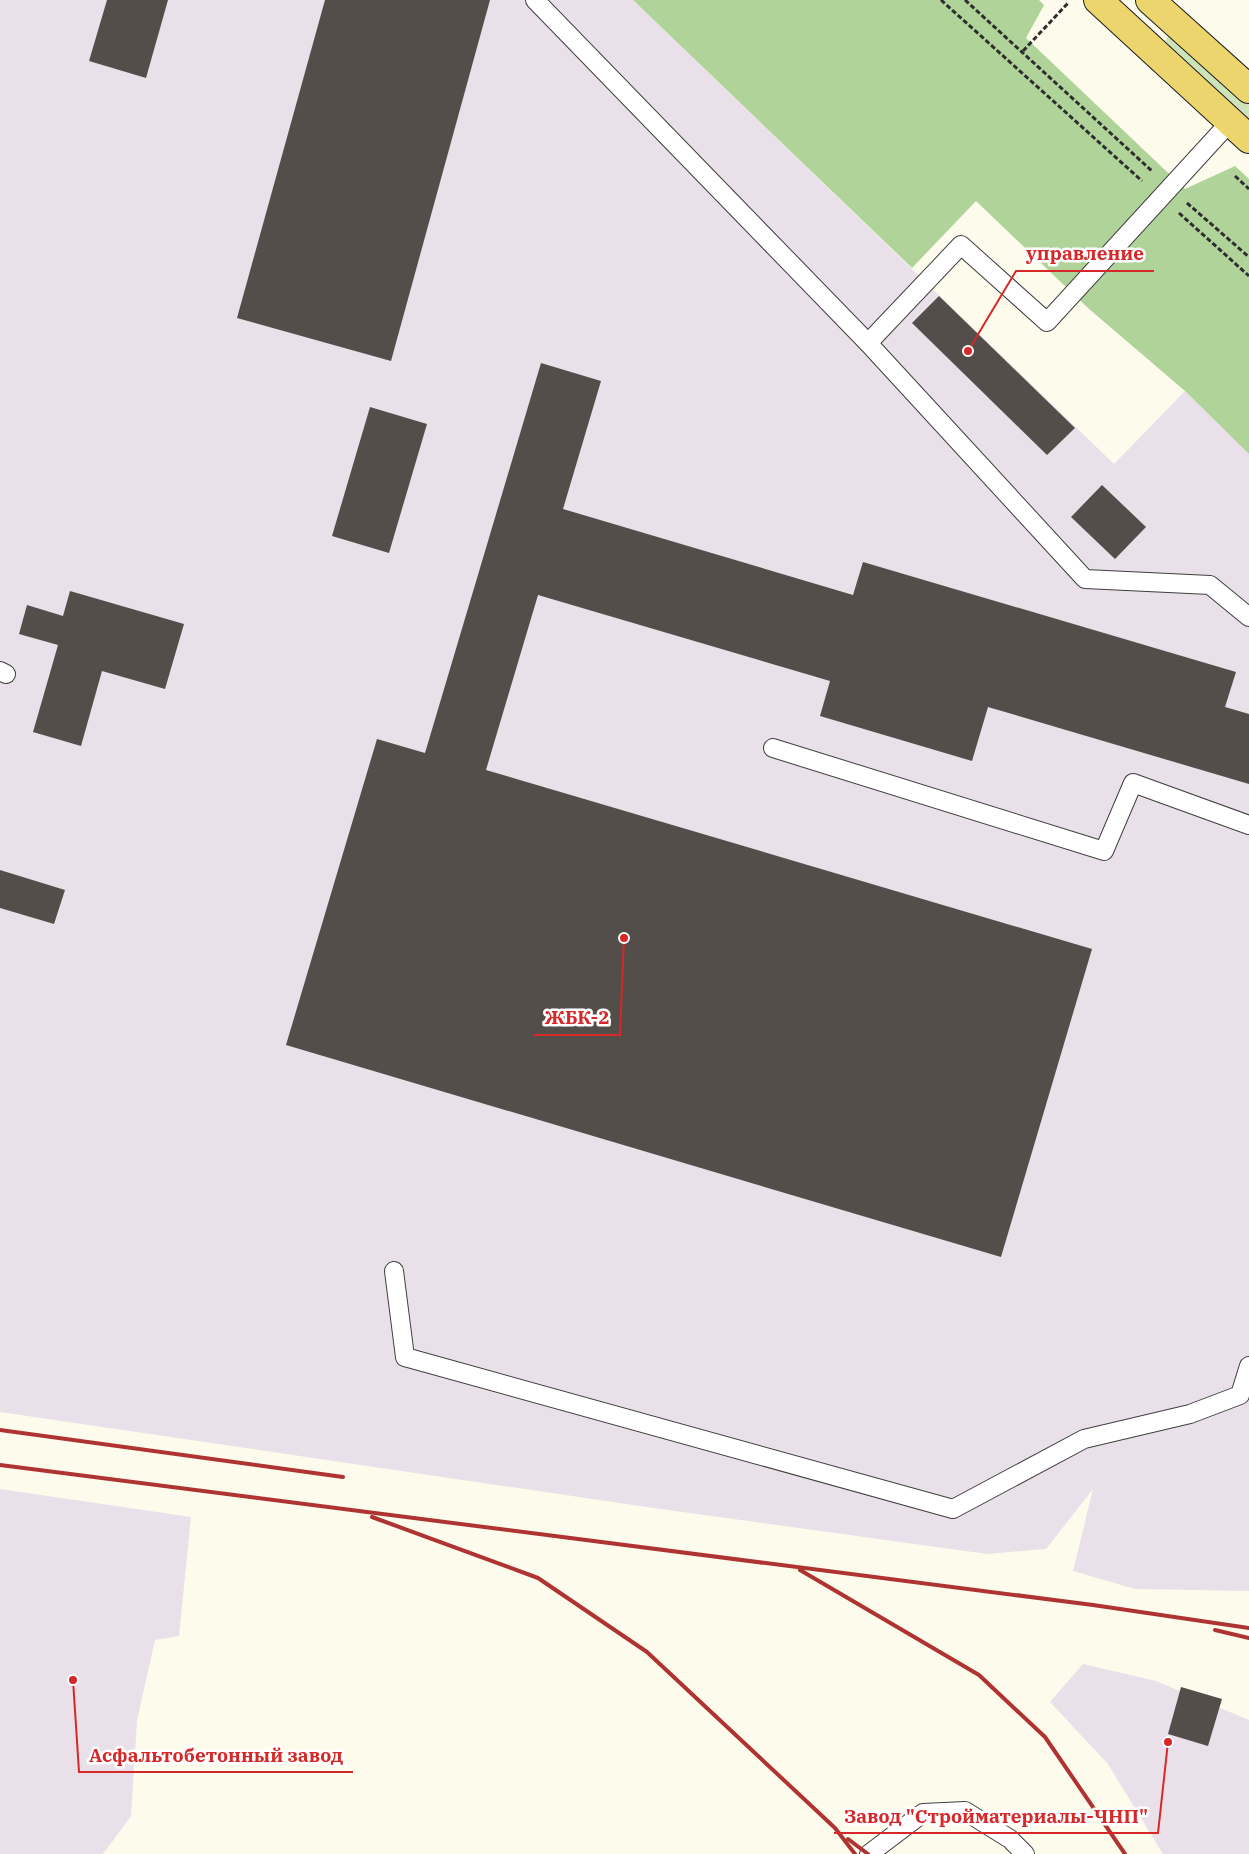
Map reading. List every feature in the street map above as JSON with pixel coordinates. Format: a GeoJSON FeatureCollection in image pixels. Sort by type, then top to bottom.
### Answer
{"type":"FeatureCollection","features":[{"type":"Feature","properties":{"kind":"main road"},"geometry":{"type":"LineString","coordinates":[[1098,0],[1240,131]]}},
{"type":"Feature","properties":{"kind":"main road"},"geometry":{"type":"LineString","coordinates":[[1128,27],[1152,0],[1249,89]]}},
{"type":"Feature","properties":{"kind":"lane"},"geometry":{"type":"LineString","coordinates":[[535,0],[868,343],[1085,579],[1210,585],[1249,617]]}},
{"type":"Feature","properties":{"kind":"lane"},"geometry":{"type":"LineString","coordinates":[[868,343],[961,245],[1047,322],[1162,196],[1240,131]]}},
{"type":"Feature","properties":{"kind":"lane"},"geometry":{"type":"LineString","coordinates":[[773,748],[1104,851],[1133,783],[1249,826]]}},
{"type":"Feature","properties":{"kind":"lane"},"geometry":{"type":"LineString","coordinates":[[394,1271],[405,1357],[953,1509],[1084,1439],[1190,1414],[1240,1395],[1249,1366]]}},
{"type":"Feature","properties":{"kind":"lane"},"geometry":{"type":"LineString","coordinates":[[869,1854],[923,1812],[965,1811],[1010,1839],[1026,1854]]}},
{"type":"Feature","properties":{"kind":"path"},"geometry":{"type":"LineString","coordinates":[[941,0],[1162,196],[1249,276]]}},
{"type":"Feature","properties":{"kind":"path"},"geometry":{"type":"LineString","coordinates":[[965,0],[1023,51],[1162,196],[1249,257]]}},
{"type":"Feature","properties":{"kind":"path"},"geometry":{"type":"LineString","coordinates":[[1023,51],[1072,0]]}},
{"type":"Feature","properties":{"kind":"path"},"geometry":{"type":"LineString","coordinates":[[1236,176],[1249,189]]}},
{"type":"Feature","properties":{"kind":"shaded area"},"geometry":{"type":"Polygon","coordinates":[[[0,0],[633,0],[1114,464],[1185,391],[1249,454],[1249,1591],[1135,1589],[1073,1571],[1093,1489],[1046,1549],[987,1554],[640,1506],[0,1412],[0,0]]]}},
{"type":"Feature","properties":{"kind":"shaded area"},"geometry":{"type":"Polygon","coordinates":[[[0,1489],[191,1517],[179,1636],[155,1640],[137,1720],[131,1816],[103,1854],[0,1854],[0,1489]]]}},
{"type":"Feature","properties":{"kind":"shaded area"},"geometry":{"type":"Polygon","coordinates":[[[1083,1664],[1156,1681],[1249,1720],[1249,1854],[1163,1854],[1108,1764],[1050,1702],[1083,1664]]]}},
{"type":"Feature","properties":{"kind":"green space"},"geometry":{"type":"Polygon","coordinates":[[[633,0],[1039,0],[1044,5],[1026,38],[1185,189],[1235,166],[1249,179],[1249,454],[1185,391],[1088,308],[976,201],[912,268],[633,0]]]}},
{"type":"Feature","properties":{"kind":"green space"},"geometry":{"type":"Polygon","coordinates":[[[1172,32],[1249,103],[1249,118],[1165,41],[1172,32]]]}},
{"type":"Feature","properties":{"kind":"building"},"geometry":{"type":"Polygon","coordinates":[[[107,0],[168,0],[146,78],[89,61],[107,0]]]}},
{"type":"Feature","properties":{"kind":"building"},"geometry":{"type":"Polygon","coordinates":[[[325,0],[490,0],[391,361],[237,318],[325,0]]]}},
{"type":"Feature","properties":{"kind":"building"},"geometry":{"type":"Polygon","coordinates":[[[939,296],[1075,428],[1047,455],[912,323],[939,296]]]}},
{"type":"Feature","properties":{"kind":"building"},"geometry":{"type":"Polygon","coordinates":[[[541,363],[601,381],[563,509],[853,595],[863,562],[1236,672],[1225,707],[1249,714],[1249,784],[988,707],[972,761],[820,716],[830,681],[538,595],[486,770],[1092,949],[1001,1257],[286,1045],[377,739],[425,753],[541,363]]]}},
{"type":"Feature","properties":{"kind":"building"},"geometry":{"type":"Polygon","coordinates":[[[370,407],[427,424],[389,553],[332,536],[370,407]]]}},
{"type":"Feature","properties":{"kind":"building"},"geometry":{"type":"Polygon","coordinates":[[[1102,485],[1146,527],[1115,559],[1071,517],[1102,485]]]}},
{"type":"Feature","properties":{"kind":"building"},"geometry":{"type":"Polygon","coordinates":[[[70,591],[184,624],[165,689],[102,671],[81,746],[33,732],[58,645],[19,634],[27,605],[63,616],[70,591]]]}},
{"type":"Feature","properties":{"kind":"building"},"geometry":{"type":"Polygon","coordinates":[[[0,870],[65,890],[54,924],[0,908],[0,870]]]}},
{"type":"Feature","properties":{"kind":"building"},"geometry":{"type":"Polygon","coordinates":[[[1181,1687],[1222,1699],[1208,1746],[1168,1734],[1181,1687]]]}},
{"type":"Feature","properties":{"kind":"railway"},"geometry":{"type":"LineString","coordinates":[[0,1430],[343,1477]]}},
{"type":"Feature","properties":{"kind":"railway"},"geometry":{"type":"LineString","coordinates":[[0,1465],[1093,1605],[1249,1628]]}},
{"type":"Feature","properties":{"kind":"railway"},"geometry":{"type":"LineString","coordinates":[[372,1517],[538,1578],[647,1652],[835,1828],[855,1854]]}},
{"type":"Feature","properties":{"kind":"railway"},"geometry":{"type":"LineString","coordinates":[[800,1570],[979,1675],[1045,1737],[1125,1854]]}},
{"type":"Feature","properties":{"kind":"railway"},"geometry":{"type":"LineString","coordinates":[[1215,1630],[1249,1638]]}},
{"type":"Feature","properties":{"kind":"railway"},"geometry":{"type":"LineString","coordinates":[[848,1839],[868,1854]]}},
{"type":"Feature","properties":{"kind":"place","name":"управление"},"geometry":{"type":"Point","coordinates":[968,351]}},
{"type":"Feature","properties":{"kind":"place","name":"ЖБК-2"},"geometry":{"type":"Point","coordinates":[624,938]}},
{"type":"Feature","properties":{"kind":"place","name":"Асфальтобетонный завод"},"geometry":{"type":"Point","coordinates":[73,1680]}},
{"type":"Feature","properties":{"kind":"place","name":"Завод \"Стройматериалы-ЧНП\""},"geometry":{"type":"Point","coordinates":[1168,1742]}}]}
